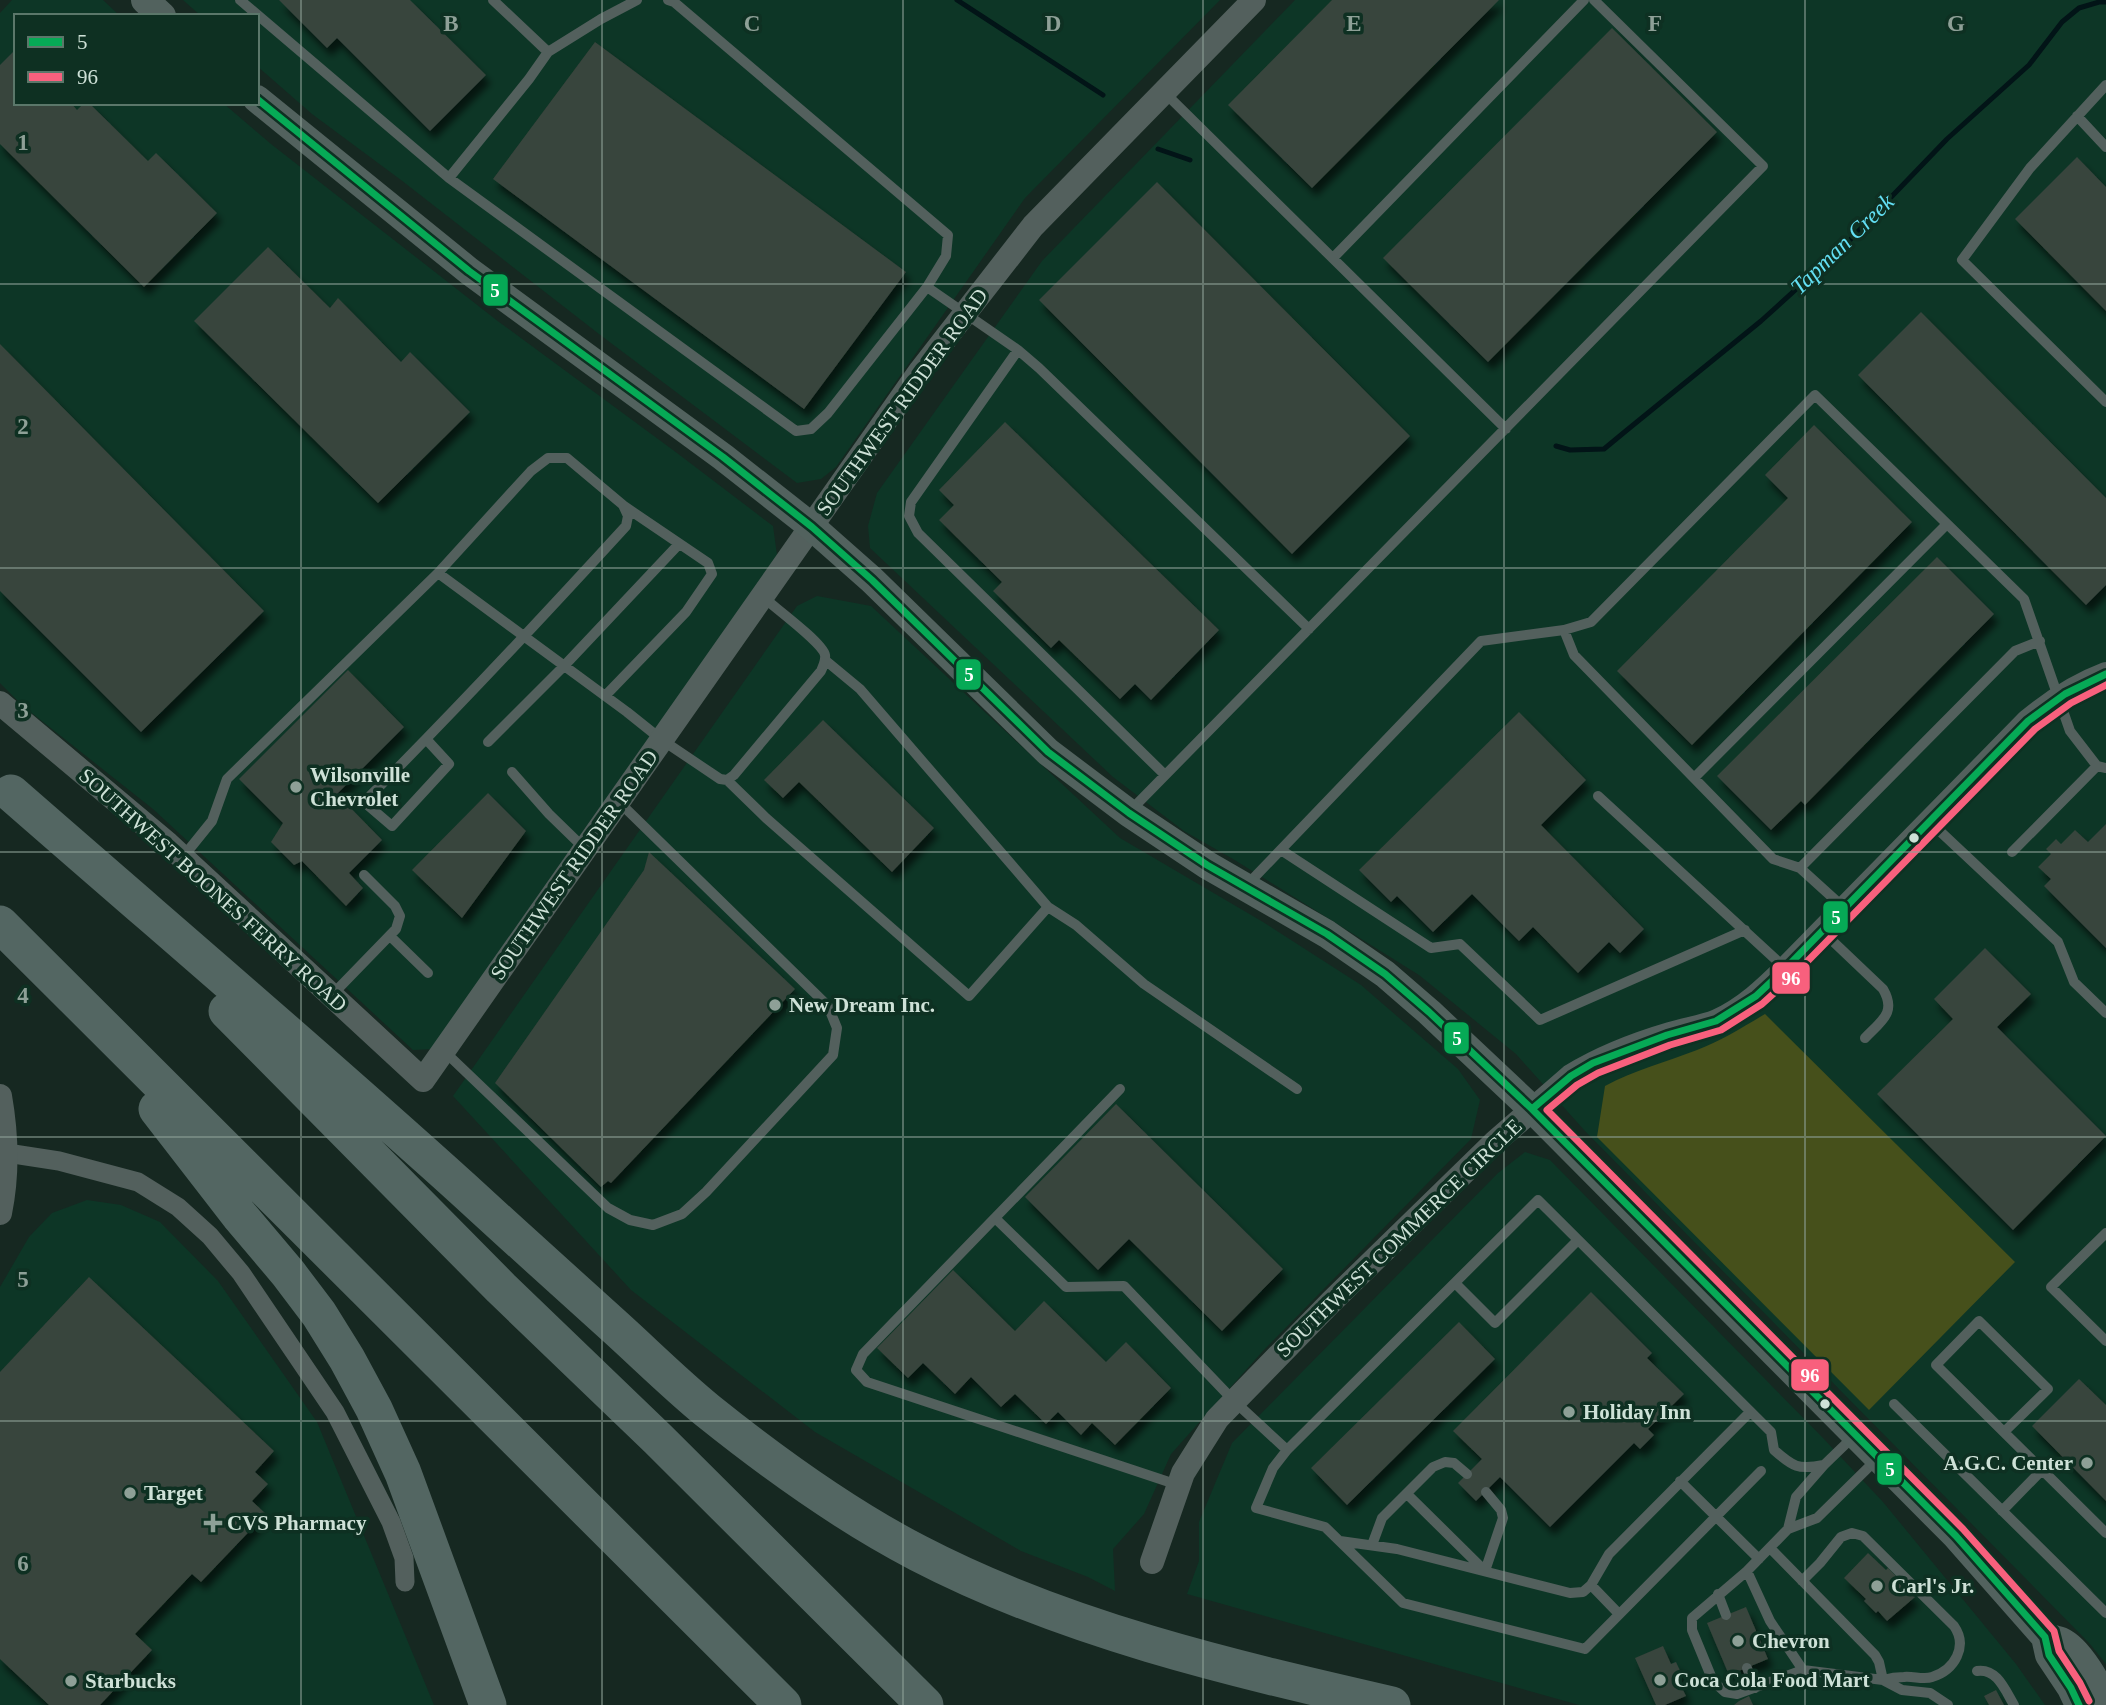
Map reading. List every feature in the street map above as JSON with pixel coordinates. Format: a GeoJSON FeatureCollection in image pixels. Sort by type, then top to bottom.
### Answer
{"type":"FeatureCollection","features":[{"type":"Feature","properties":{"kind":"highway"},"geometry":{"type":"LineString","coordinates":[[6,787],[501,1288],[925,1705]]}},
{"type":"Feature","properties":{"kind":"highway"},"geometry":{"type":"LineString","coordinates":[[6,787],[414,1145],[705,1408],[781,1468],[811,1488],[915,1552],[992,1590],[1171,1650],[1392,1705]]}},
{"type":"Feature","properties":{"kind":"highway"},"geometry":{"type":"LineString","coordinates":[[0,924],[783,1705]]}},
{"type":"Feature","properties":{"kind":"highway"},"geometry":{"type":"LineString","coordinates":[[70,994],[239,1215],[296,1283],[347,1359],[374,1409],[403,1473],[488,1705]]}},
{"type":"Feature","properties":{"kind":"main road"},"geometry":{"type":"LineString","coordinates":[[145,0],[160,14]]}},
{"type":"Feature","properties":{"kind":"main road"},"geometry":{"type":"LineString","coordinates":[[259,101],[470,271],[723,457],[812,527],[872,580],[1048,752],[1129,813],[1207,864],[1327,933],[1385,974],[1429,1012],[1532,1109],[1956,1536],[2045,1637],[2049,1655],[2079,1705]]}},
{"type":"Feature","properties":{"kind":"main road"},"geometry":{"type":"LineString","coordinates":[[2045,1637],[2064,1642],[2094,1664],[2092,1674],[2106,1704]]}},
{"type":"Feature","properties":{"kind":"street","name":"SOUTHWEST RIDDER ROAD"},"geometry":{"type":"LineString","coordinates":[[424,1080],[922,370],[965,313],[1033,226],[1254,0]]}},
{"type":"Feature","properties":{"kind":"street","name":"SOUTHWEST COMMERCE CIRCLE"},"geometry":{"type":"LineString","coordinates":[[1152,1562],[1178,1485],[1199,1445],[1217,1419],[1495,1142],[1571,1076],[1593,1063],[1656,1038],[1716,1021],[1756,996],[2028,721],[2060,696],[2106,674]]}},
{"type":"Feature","properties":{"kind":"street","name":"SOUTHWEST BOONES FERRY ROAD"},"geometry":{"type":"LineString","coordinates":[[0,703],[183,857],[424,1080]]}},
{"type":"Feature","properties":{"kind":"street"},"geometry":{"type":"LineString","coordinates":[[0,1096],[7,1153],[0,1213]]}},
{"type":"Feature","properties":{"kind":"street"},"geometry":{"type":"LineString","coordinates":[[7,1153],[59,1161],[138,1182],[177,1207],[210,1236],[241,1273],[334,1412],[391,1522],[404,1558],[405,1582]]}},
{"type":"Feature","properties":{"kind":"lane"},"geometry":{"type":"LineString","coordinates":[[240,0],[256,14]]}},
{"type":"Feature","properties":{"kind":"lane"},"geometry":{"type":"LineString","coordinates":[[494,0],[548,52]]}},
{"type":"Feature","properties":{"kind":"lane"},"geometry":{"type":"LineString","coordinates":[[449,178],[548,52],[637,0]]}},
{"type":"Feature","properties":{"kind":"lane"},"geometry":{"type":"LineString","coordinates":[[259,16],[449,178],[796,431],[811,429],[828,413],[927,287],[947,257],[948,235],[674,2],[668,0]]}},
{"type":"Feature","properties":{"kind":"lane"},"geometry":{"type":"LineString","coordinates":[[1333,258],[1584,0]]}},
{"type":"Feature","properties":{"kind":"lane"},"geometry":{"type":"LineString","coordinates":[[1129,813],[1763,166],[1594,0]]}},
{"type":"Feature","properties":{"kind":"lane"},"geometry":{"type":"LineString","coordinates":[[2106,85],[2030,167],[1962,260],[2106,402]]}},
{"type":"Feature","properties":{"kind":"lane"},"geometry":{"type":"LineString","coordinates":[[1164,92],[1506,429]]}},
{"type":"Feature","properties":{"kind":"lane"},"geometry":{"type":"LineString","coordinates":[[2077,116],[2106,147]]}},
{"type":"Feature","properties":{"kind":"lane"},"geometry":{"type":"LineString","coordinates":[[927,287],[1039,368],[1309,629]]}},
{"type":"Feature","properties":{"kind":"lane"},"geometry":{"type":"LineString","coordinates":[[1018,351],[911,502],[909,516],[918,533],[1166,775]]}},
{"type":"Feature","properties":{"kind":"lane"},"geometry":{"type":"LineString","coordinates":[[1246,887],[1481,641],[1564,630],[1591,622],[1815,395],[2024,599],[2070,731],[2102,767],[2012,852]]}},
{"type":"Feature","properties":{"kind":"lane"},"geometry":{"type":"LineString","coordinates":[[183,857],[212,821],[228,779],[438,573],[531,471],[548,458],[567,458],[623,505],[708,563],[712,574],[686,612],[605,696]]}},
{"type":"Feature","properties":{"kind":"lane"},"geometry":{"type":"LineString","coordinates":[[426,739],[449,764],[392,826],[364,802],[524,637],[626,526],[628,516],[623,505]]}},
{"type":"Feature","properties":{"kind":"lane"},"geometry":{"type":"LineString","coordinates":[[1694,778],[1947,524]]}},
{"type":"Feature","properties":{"kind":"lane"},"geometry":{"type":"LineString","coordinates":[[488,742],[679,544]]}},
{"type":"Feature","properties":{"kind":"lane"},"geometry":{"type":"LineString","coordinates":[[438,573],[662,740],[720,779],[727,780],[766,818],[969,996],[1048,907]]}},
{"type":"Feature","properties":{"kind":"lane"},"geometry":{"type":"LineString","coordinates":[[727,780],[821,671],[825,660],[825,652],[817,643],[763,597]]}},
{"type":"Feature","properties":{"kind":"lane"},"geometry":{"type":"LineString","coordinates":[[1564,630],[1574,656],[1773,859],[1800,868],[1843,908]]}},
{"type":"Feature","properties":{"kind":"lane"},"geometry":{"type":"LineString","coordinates":[[1800,868],[2015,651],[2040,641]]}},
{"type":"Feature","properties":{"kind":"lane"},"geometry":{"type":"LineString","coordinates":[[825,660],[860,689],[1048,907],[1076,925],[1144,984],[1297,1089]]}},
{"type":"Feature","properties":{"kind":"lane"},"geometry":{"type":"LineString","coordinates":[[512,772],[586,850]]}},
{"type":"Feature","properties":{"kind":"lane"},"geometry":{"type":"LineString","coordinates":[[1598,796],[1786,968]]}},
{"type":"Feature","properties":{"kind":"lane"},"geometry":{"type":"LineString","coordinates":[[444,1050],[608,1208],[630,1220],[653,1225],[682,1214],[706,1192],[833,1055],[837,1028],[828,1006],[619,802]]}},
{"type":"Feature","properties":{"kind":"lane"},"geometry":{"type":"LineString","coordinates":[[1928,821],[2058,942],[2074,982],[2106,1013]]}},
{"type":"Feature","properties":{"kind":"lane"},"geometry":{"type":"LineString","coordinates":[[1281,850],[1431,948],[1460,944],[1541,1020],[1745,930]]}},
{"type":"Feature","properties":{"kind":"lane"},"geometry":{"type":"LineString","coordinates":[[332,995],[390,936],[396,929],[400,916],[395,906],[364,875]]}},
{"type":"Feature","properties":{"kind":"lane"},"geometry":{"type":"LineString","coordinates":[[1822,930],[1883,989],[1890,1000],[1887,1014],[1865,1038]]}},
{"type":"Feature","properties":{"kind":"lane"},"geometry":{"type":"LineString","coordinates":[[390,936],[428,973]]}},
{"type":"Feature","properties":{"kind":"lane"},"geometry":{"type":"LineString","coordinates":[[1119,1089],[863,1354],[856,1370],[867,1382],[1178,1485]]}},
{"type":"Feature","properties":{"kind":"lane"},"geometry":{"type":"LineString","coordinates":[[1761,1471],[1584,1649],[1404,1603],[1325,1527],[1256,1508],[1273,1468],[1287,1450],[1538,1200],[1771,1432],[1774,1450],[1796,1467],[1806,1469],[1824,1465]]}},
{"type":"Feature","properties":{"kind":"lane"},"geometry":{"type":"LineString","coordinates":[[995,1218],[1066,1287],[1124,1286],[1234,1401],[1287,1450]]}},
{"type":"Feature","properties":{"kind":"lane"},"geometry":{"type":"LineString","coordinates":[[2106,1233],[2052,1287],[2106,1341]]}},
{"type":"Feature","properties":{"kind":"lane"},"geometry":{"type":"LineString","coordinates":[[1455,1283],[1495,1323],[1578,1240]]}},
{"type":"Feature","properties":{"kind":"lane"},"geometry":{"type":"LineString","coordinates":[[2004,1432],[2048,1390],[1979,1321],[1936,1365],[2106,1533]]}},
{"type":"Feature","properties":{"kind":"lane"},"geometry":{"type":"LineString","coordinates":[[1894,1404],[2106,1613]]}},
{"type":"Feature","properties":{"kind":"lane"},"geometry":{"type":"LineString","coordinates":[[1339,1541],[1396,1549],[1570,1593],[1583,1592],[1591,1585],[1608,1554],[1751,1412]]}},
{"type":"Feature","properties":{"kind":"lane"},"geometry":{"type":"LineString","coordinates":[[1788,1529],[1796,1497],[1855,1435]]}},
{"type":"Feature","properties":{"kind":"lane"},"geometry":{"type":"LineString","coordinates":[[1878,1458],[1817,1518],[1788,1529],[1747,1571],[1692,1618],[1692,1630],[1713,1681],[1719,1688],[1731,1694],[1803,1670],[1882,1680],[1902,1690],[1930,1693],[1948,1705]]}},
{"type":"Feature","properties":{"kind":"lane"},"geometry":{"type":"LineString","coordinates":[[1372,1545],[1382,1518],[1433,1467],[1445,1462],[1454,1463],[1467,1474]]}},
{"type":"Feature","properties":{"kind":"lane"},"geometry":{"type":"LineString","coordinates":[[2002,1511],[2042,1470]]}},
{"type":"Feature","properties":{"kind":"lane"},"geometry":{"type":"LineString","coordinates":[[1680,1481],[1759,1559]]}},
{"type":"Feature","properties":{"kind":"lane"},"geometry":{"type":"LineString","coordinates":[[1485,1571],[1503,1518],[1501,1510],[1486,1492]]}},
{"type":"Feature","properties":{"kind":"lane"},"geometry":{"type":"LineString","coordinates":[[1406,1494],[1485,1571]]}},
{"type":"Feature","properties":{"kind":"lane"},"geometry":{"type":"LineString","coordinates":[[1802,1581],[1821,1563],[1841,1537],[1857,1534],[1869,1541],[1954,1626],[1961,1639],[1961,1648],[1953,1663],[1932,1677],[1900,1676],[1882,1680]]}},
{"type":"Feature","properties":{"kind":"lane"},"geometry":{"type":"LineString","coordinates":[[1770,1548],[1875,1655],[1882,1680]]}},
{"type":"Feature","properties":{"kind":"lane"},"geometry":{"type":"LineString","coordinates":[[1747,1571],[1770,1621],[1803,1670]]}},
{"type":"Feature","properties":{"kind":"lane"},"geometry":{"type":"LineString","coordinates":[[1591,1585],[1619,1614]]}},
{"type":"Feature","properties":{"kind":"lane"},"geometry":{"type":"LineString","coordinates":[[1718,1594],[1726,1615]]}},
{"type":"Feature","properties":{"kind":"lane"},"geometry":{"type":"LineString","coordinates":[[1747,1668],[1755,1688]]}},
{"type":"Feature","properties":{"kind":"lane"},"geometry":{"type":"LineString","coordinates":[[1977,1671],[1987,1671],[1996,1676],[2014,1705]]}},
{"type":"Feature","properties":{"kind":"shaded area"},"geometry":{"type":"Polygon","coordinates":[[[12,0],[103,0],[118,14],[14,14],[14,105],[225,105],[271,144],[499,322],[773,526],[777,555],[433,1049],[413,1050],[153,809],[23,706],[0,683],[0,13],[12,0]]]}},
{"type":"Feature","properties":{"kind":"shaded area"},"geometry":{"type":"Polygon","coordinates":[[[183,0],[1220,0],[1025,198],[836,467],[821,479],[797,483],[312,114],[259,68],[259,14],[199,14],[183,0]]]}},
{"type":"Feature","properties":{"kind":"shaded area"},"geometry":{"type":"Polygon","coordinates":[[[1295,0],[2106,0],[2106,1664],[2090,1644],[1585,1131],[1516,1054],[1419,975],[1184,831],[1113,777],[870,548],[868,526],[877,493],[1042,261],[1295,0]]]}},
{"type":"Feature","properties":{"kind":"shaded area"},"geometry":{"type":"Polygon","coordinates":[[[817,596],[871,606],[1120,838],[1263,922],[1361,985],[1458,1069],[1480,1100],[1471,1139],[1262,1352],[1171,1454],[1144,1514],[1113,1549],[1115,1591],[1088,1577],[1021,1551],[815,1432],[631,1290],[453,1096],[797,606],[817,596]]]}},
{"type":"Feature","properties":{"kind":"shaded area"},"geometry":{"type":"Polygon","coordinates":[[[1765,1014],[2015,1262],[1869,1410],[1597,1137],[1605,1086],[1706,1046],[1765,1014]]]}},
{"type":"Feature","properties":{"kind":"shaded area"},"geometry":{"type":"Polygon","coordinates":[[[1525,1152],[1550,1160],[1823,1438],[1883,1502],[2016,1664],[2045,1705],[1579,1705],[1187,1594],[1199,1561],[1199,1522],[1232,1443],[1498,1173],[1525,1152]]]}},
{"type":"Feature","properties":{"kind":"shaded area"},"geometry":{"type":"Polygon","coordinates":[[[87,1200],[121,1205],[160,1222],[218,1281],[317,1422],[434,1705],[0,1705],[0,1287],[29,1237],[52,1213],[87,1200]]]}},
{"type":"Feature","properties":{"kind":"building"},"geometry":{"type":"Polygon","coordinates":[[[279,0],[410,0],[486,75],[430,131],[337,38],[327,48],[279,0]]]}},
{"type":"Feature","properties":{"kind":"building"},"geometry":{"type":"Polygon","coordinates":[[[1332,0],[1499,0],[1312,188],[1228,105],[1332,0]]]}},
{"type":"Feature","properties":{"kind":"building"},"geometry":{"type":"Polygon","coordinates":[[[1612,28],[1717,132],[1488,362],[1383,258],[1612,28]]]}},
{"type":"Feature","properties":{"kind":"building"},"geometry":{"type":"Polygon","coordinates":[[[595,42],[906,272],[804,409],[493,179],[595,42]]]}},
{"type":"Feature","properties":{"kind":"building"},"geometry":{"type":"Polygon","coordinates":[[[14,51],[14,105],[73,105],[77,110],[82,105],[91,105],[148,161],[156,153],[217,213],[144,287],[0,144],[0,65],[14,51]]]}},
{"type":"Feature","properties":{"kind":"building"},"geometry":{"type":"Polygon","coordinates":[[[2077,157],[2106,187],[2106,311],[2015,219],[2077,157]]]}},
{"type":"Feature","properties":{"kind":"building"},"geometry":{"type":"Polygon","coordinates":[[[1157,182],[1410,436],[1292,554],[1039,300],[1157,182]]]}},
{"type":"Feature","properties":{"kind":"building"},"geometry":{"type":"Polygon","coordinates":[[[268,247],[330,308],[338,298],[401,362],[410,352],[470,412],[378,503],[194,321],[268,247]]]}},
{"type":"Feature","properties":{"kind":"building"},"geometry":{"type":"Polygon","coordinates":[[[1921,312],[2106,498],[2106,585],[2086,605],[1858,375],[1921,312]]]}},
{"type":"Feature","properties":{"kind":"building"},"geometry":{"type":"Polygon","coordinates":[[[0,344],[264,611],[141,732],[0,591],[0,344]]]}},
{"type":"Feature","properties":{"kind":"building"},"geometry":{"type":"Polygon","coordinates":[[[1005,422],[1219,630],[1151,700],[1135,684],[1120,699],[1059,640],[1051,648],[993,591],[1002,582],[939,520],[954,505],[939,490],[1005,422]]]}},
{"type":"Feature","properties":{"kind":"building"},"geometry":{"type":"Polygon","coordinates":[[[1814,425],[1912,522],[1692,745],[1617,671],[1788,498],[1765,475],[1814,425]]]}},
{"type":"Feature","properties":{"kind":"building"},"geometry":{"type":"Polygon","coordinates":[[[1937,557],[1994,614],[1805,805],[1801,801],[1771,830],[1717,776],[1937,557]]]}},
{"type":"Feature","properties":{"kind":"building","name":"Wilsonville Chevrolet"},"geometry":{"type":"Polygon","coordinates":[[[348,670],[404,727],[337,794],[382,840],[349,873],[363,888],[346,906],[302,861],[294,865],[271,842],[283,823],[239,779],[348,670]]]}},
{"type":"Feature","properties":{"kind":"building"},"geometry":{"type":"Polygon","coordinates":[[[1519,712],[1586,780],[1541,825],[1644,929],[1620,953],[1609,942],[1578,973],[1533,927],[1519,941],[1472,894],[1433,932],[1397,896],[1391,902],[1359,870],[1519,712]]]}},
{"type":"Feature","properties":{"kind":"building"},"geometry":{"type":"Polygon","coordinates":[[[823,720],[934,828],[892,872],[799,782],[783,798],[764,780],[823,720]]]}},
{"type":"Feature","properties":{"kind":"building"},"geometry":{"type":"Polygon","coordinates":[[[488,793],[526,831],[462,918],[412,870],[488,793]]]}},
{"type":"Feature","properties":{"kind":"building"},"geometry":{"type":"Polygon","coordinates":[[[2106,824],[2106,948],[2044,886],[2051,879],[2038,867],[2051,854],[2046,849],[2056,839],[2061,844],[2075,830],[2088,842],[2106,824]]]}},
{"type":"Feature","properties":{"kind":"building"},"geometry":{"type":"Polygon","coordinates":[[[649,852],[795,989],[611,1183],[608,1181],[601,1187],[495,1083],[644,870],[649,852]]]}},
{"type":"Feature","properties":{"kind":"building"},"geometry":{"type":"Polygon","coordinates":[[[1985,948],[2031,994],[1997,1027],[2106,1136],[2013,1230],[1877,1094],[1953,1019],[1934,999],[1985,948]]]}},
{"type":"Feature","properties":{"kind":"building"},"geometry":{"type":"Polygon","coordinates":[[[1116,1104],[1283,1269],[1222,1331],[1129,1239],[1098,1270],[1025,1197],[1116,1104]]]}},
{"type":"Feature","properties":{"kind":"building"},"geometry":{"type":"Polygon","coordinates":[[[953,1270],[1015,1331],[1044,1301],[1106,1362],[1126,1342],[1171,1388],[1115,1445],[1092,1423],[1081,1435],[1058,1412],[1046,1424],[1015,1394],[1001,1407],[971,1377],[955,1394],[923,1363],[908,1378],[877,1348],[953,1270]]]}},
{"type":"Feature","properties":{"kind":"building","name":"Target"},"geometry":{"type":"Polygon","coordinates":[[[89,1277],[274,1451],[255,1472],[268,1484],[252,1501],[266,1514],[201,1582],[192,1574],[135,1634],[152,1650],[100,1705],[49,1705],[0,1659],[0,1372],[89,1277]]]}},
{"type":"Feature","properties":{"kind":"building","name":"Holiday Inn"},"geometry":{"type":"Polygon","coordinates":[[[1591,1292],[1652,1353],[1647,1358],[1684,1394],[1648,1429],[1654,1435],[1640,1449],[1634,1443],[1550,1527],[1500,1477],[1476,1501],[1458,1483],[1482,1459],[1453,1431],[1591,1292]]]}},
{"type":"Feature","properties":{"kind":"building"},"geometry":{"type":"Polygon","coordinates":[[[1459,1322],[1495,1359],[1347,1505],[1311,1468],[1459,1322]]]}},
{"type":"Feature","properties":{"kind":"building","name":"A.G.C. Center"},"geometry":{"type":"Polygon","coordinates":[[[2079,1379],[2106,1405],[2106,1501],[2032,1426],[2079,1379]]]}},
{"type":"Feature","properties":{"kind":"building","name":"Carl's Jr."},"geometry":{"type":"Polygon","coordinates":[[[1868,1553],[1886,1570],[1888,1568],[1898,1578],[1895,1580],[1915,1597],[1887,1621],[1864,1601],[1866,1599],[1844,1578],[1868,1553]]]}},
{"type":"Feature","properties":{"kind":"building","name":"Chevron"},"geometry":{"type":"Polygon","coordinates":[[[1746,1607],[1768,1659],[1729,1675],[1707,1623],[1746,1607]]]}},
{"type":"Feature","properties":{"kind":"building"},"geometry":{"type":"Polygon","coordinates":[[[1663,1646],[1671,1664],[1676,1662],[1682,1675],[1677,1678],[1686,1696],[1665,1705],[1656,1705],[1635,1658],[1663,1646]]]}},
{"type":"Feature","properties":{"kind":"building"},"geometry":{"type":"Polygon","coordinates":[[[1996,1690],[2004,1705],[1989,1705],[1984,1696],[1996,1690]]]}},
{"type":"Feature","properties":{"kind":"building"},"geometry":{"type":"Polygon","coordinates":[[[1749,1696],[1753,1705],[1734,1705],[1739,1701],[1749,1696]]]}},
{"type":"Feature","properties":{"kind":"waterway","name":"Tapman Creek"},"geometry":{"type":"LineString","coordinates":[[957,0],[1103,95]]}},
{"type":"Feature","properties":{"kind":"waterway","name":"Tapman Creek"},"geometry":{"type":"LineString","coordinates":[[1556,446],[1570,450],[1604,449],[1761,321],[1847,243],[1947,139],[2029,65],[2062,22],[2079,8],[2106,2]]}},
{"type":"Feature","properties":{"kind":"waterway","name":"Tapman Creek"},"geometry":{"type":"LineString","coordinates":[[1158,149],[1190,160]]}},
{"type":"Feature","properties":{"kind":"transit line","name":"5"},"geometry":{"type":"LineString","coordinates":[[259,101],[469,271],[723,457],[812,527],[872,580],[1048,752],[1129,813],[1207,865],[1327,934],[1385,974],[1429,1012],[1532,1109],[1956,1536],[2045,1637],[2049,1655],[2079,1705]]}},
{"type":"Feature","properties":{"kind":"transit line","name":"5"},"geometry":{"type":"LineString","coordinates":[[1532,1109],[1571,1076],[1593,1063],[1667,1035],[1716,1021],[1756,996],[2028,721],[2065,694],[2106,674]]}},
{"type":"Feature","properties":{"kind":"transit line","name":"96"},"geometry":{"type":"LineString","coordinates":[[2089,1701],[2059,1651],[2054,1631],[1963,1529],[1547,1110],[1577,1085],[1598,1073],[1670,1045],[1721,1030],[1762,1004],[1794,975],[2035,729],[2071,703],[2106,685]]}},
{"type":"Feature","properties":{"kind":"place","name":"Wilsonville Chevrolet"},"geometry":{"type":"Point","coordinates":[296,787]}},
{"type":"Feature","properties":{"kind":"place","name":"New Dream Inc."},"geometry":{"type":"Point","coordinates":[775,1005]}},
{"type":"Feature","properties":{"kind":"place","name":"Holiday Inn"},"geometry":{"type":"Point","coordinates":[1569,1412]}},
{"type":"Feature","properties":{"kind":"place","name":"A.G.C. Center"},"geometry":{"type":"Point","coordinates":[2087,1463]}},
{"type":"Feature","properties":{"kind":"place","name":"Target"},"geometry":{"type":"Point","coordinates":[130,1493]}},
{"type":"Feature","properties":{"kind":"place","name":"CVS Pharmacy"},"geometry":{"type":"Point","coordinates":[213,1523]}},
{"type":"Feature","properties":{"kind":"place","name":"Carl's Jr."},"geometry":{"type":"Point","coordinates":[1877,1586]}},
{"type":"Feature","properties":{"kind":"place","name":"Chevron"},"geometry":{"type":"Point","coordinates":[1738,1641]}},
{"type":"Feature","properties":{"kind":"place","name":"Coca Cola Food Mart"},"geometry":{"type":"Point","coordinates":[1660,1680]}},
{"type":"Feature","properties":{"kind":"place","name":"Starbucks"},"geometry":{"type":"Point","coordinates":[71,1681]}}]}
